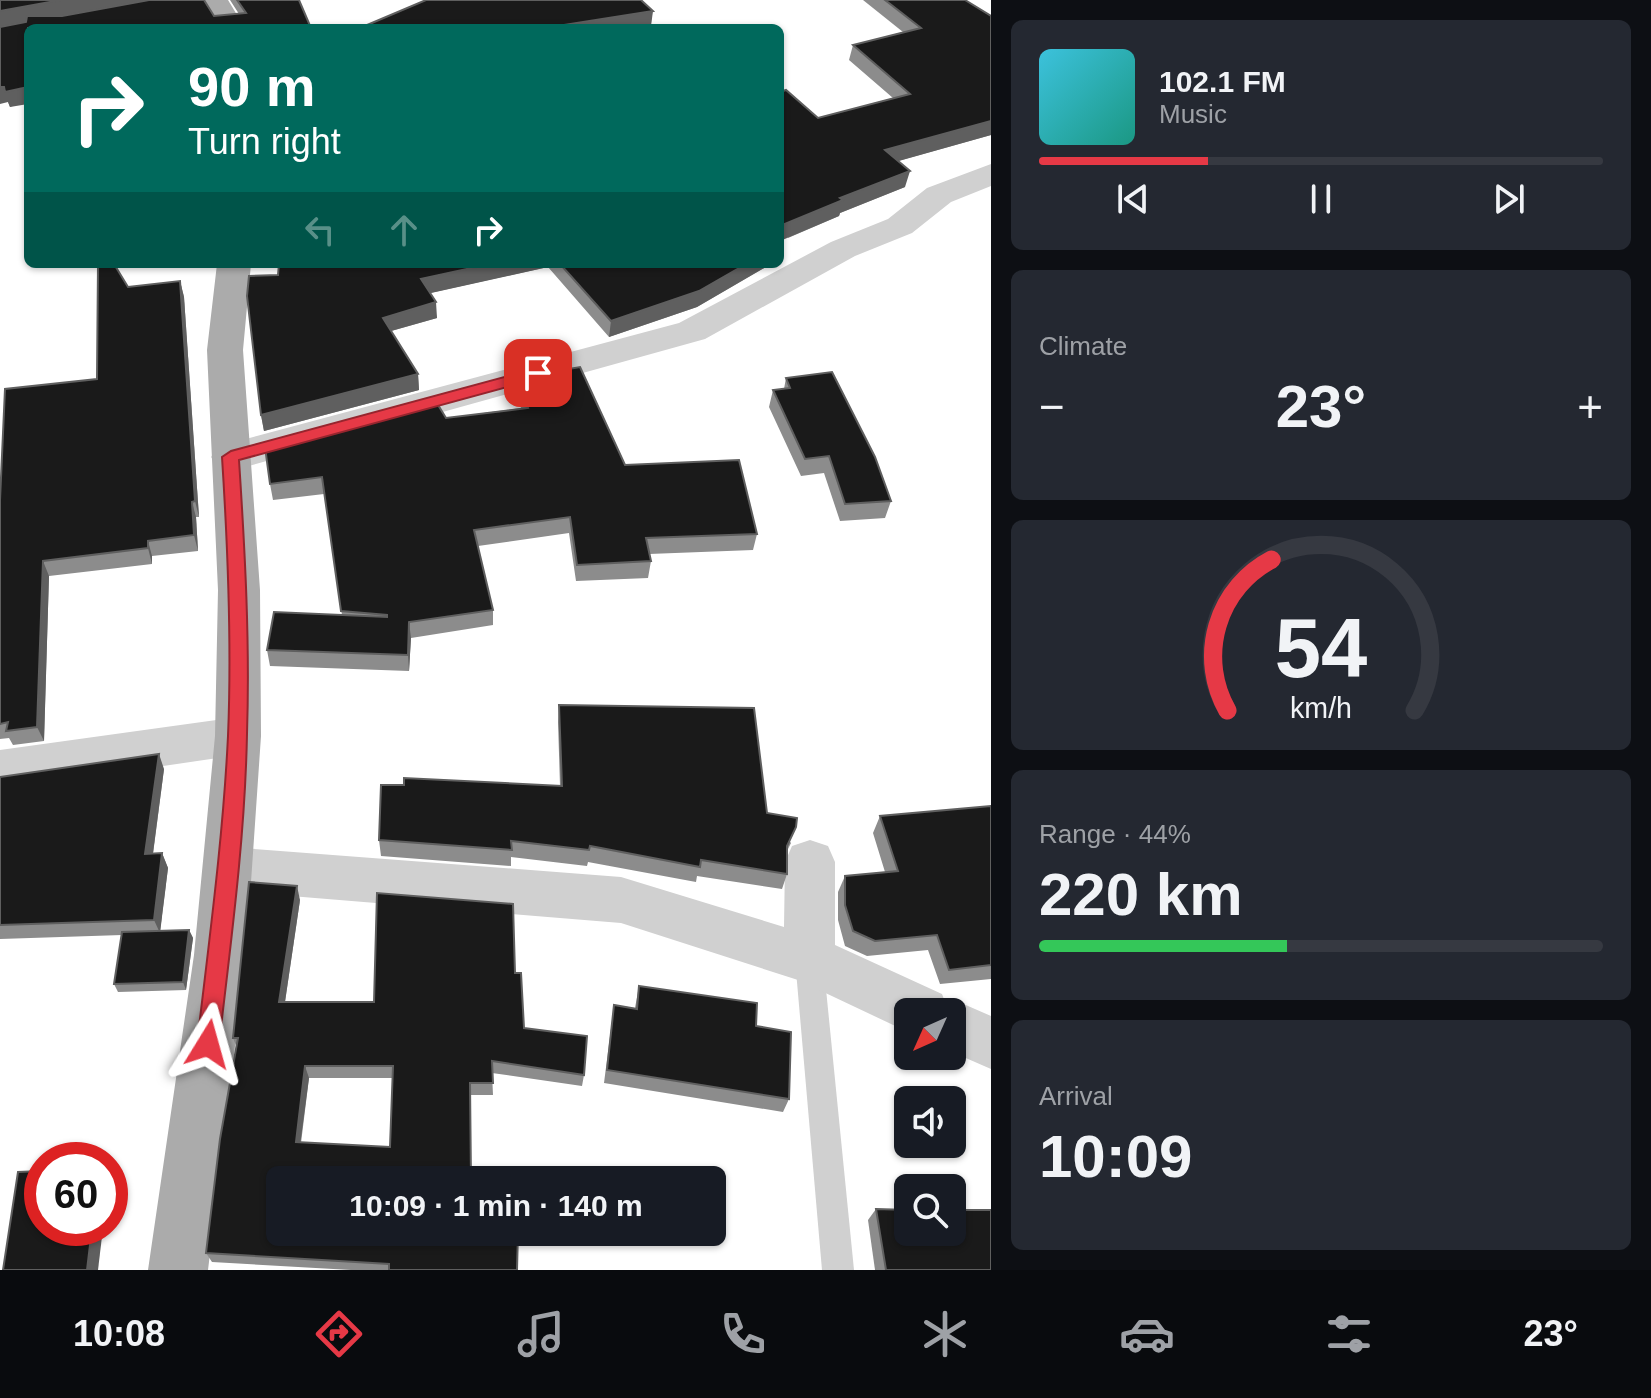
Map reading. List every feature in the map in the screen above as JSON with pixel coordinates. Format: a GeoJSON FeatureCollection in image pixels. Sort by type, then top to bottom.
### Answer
{"type":"FeatureCollection","features":[{"type":"Feature","properties":{"kind":"main road"},"geometry":{"type":"LineString","coordinates":[[214,0],[229,24]]}},
{"type":"Feature","properties":{"kind":"main road"},"geometry":{"type":"LineString","coordinates":[[178,1270],[229,869],[238,736],[239,590],[225,350],[234,268]]}},
{"type":"Feature","properties":{"kind":"street"},"geometry":{"type":"LineString","coordinates":[[231,457],[692,331],[843,249],[900,226],[939,195],[991,174]]}},
{"type":"Feature","properties":{"kind":"street"},"geometry":{"type":"LineString","coordinates":[[0,770],[238,736]]}},
{"type":"Feature","properties":{"kind":"street"},"geometry":{"type":"LineString","coordinates":[[809,959],[810,862]]}},
{"type":"Feature","properties":{"kind":"street"},"geometry":{"type":"LineString","coordinates":[[229,869],[621,900],[809,959],[894,999]]}},
{"type":"Feature","properties":{"kind":"street"},"geometry":{"type":"LineString","coordinates":[[966,1031],[991,1043]]}},
{"type":"Feature","properties":{"kind":"lane"},"geometry":{"type":"LineString","coordinates":[[809,959],[838,1270]]}},
{"type":"Feature","properties":{"kind":"building"},"geometry":{"type":"Polygon","coordinates":[[[0,0],[61,0],[0,11],[0,0]]]}},
{"type":"Feature","properties":{"kind":"building"},"geometry":{"type":"Polygon","coordinates":[[[149,0],[204,0],[214,16],[246,13],[237,0],[299,0],[309,24],[24,24],[24,88],[5,92],[4,87],[0,87],[0,27],[26,22],[27,16],[62,16],[149,0]]]}},
{"type":"Feature","properties":{"kind":"building"},"geometry":{"type":"Polygon","coordinates":[[[426,0],[641,0],[653,11],[570,24],[369,24],[426,0]]]}},
{"type":"Feature","properties":{"kind":"building"},"geometry":{"type":"Polygon","coordinates":[[[885,0],[965,0],[991,16],[991,121],[885,150],[910,171],[840,198],[843,200],[784,224],[784,91],[818,118],[910,94],[853,45],[921,28],[885,0]]]}},
{"type":"Feature","properties":{"kind":"building"},"geometry":{"type":"Polygon","coordinates":[[[98,268],[116,268],[128,287],[180,281],[195,501],[192,502],[194,535],[148,541],[148,548],[43,561],[37,727],[6,731],[8,722],[0,724],[0,500],[5,389],[97,379],[98,268]]]}},
{"type":"Feature","properties":{"kind":"building"},"geometry":{"type":"Polygon","coordinates":[[[279,268],[472,268],[421,279],[436,302],[383,318],[418,374],[261,415],[247,296],[249,276],[278,275],[279,268]]]}},
{"type":"Feature","properties":{"kind":"building"},"geometry":{"type":"Polygon","coordinates":[[[564,268],[739,268],[699,291],[611,321],[564,268]]]}},
{"type":"Feature","properties":{"kind":"building"},"geometry":{"type":"Polygon","coordinates":[[[580,367],[625,465],[739,460],[757,534],[646,538],[651,561],[577,565],[570,517],[474,530],[493,610],[409,622],[408,655],[267,650],[274,612],[387,615],[341,611],[322,477],[270,484],[265,447],[435,400],[446,418],[528,408],[516,378],[580,367]]]}},
{"type":"Feature","properties":{"kind":"building"},"geometry":{"type":"Polygon","coordinates":[[[832,372],[875,457],[891,501],[845,504],[829,456],[805,459],[773,390],[790,388],[786,378],[832,372]]]}},
{"type":"Feature","properties":{"kind":"building"},"geometry":{"type":"Polygon","coordinates":[[[559,705],[754,708],[767,813],[797,818],[787,846],[787,874],[701,860],[700,867],[590,846],[589,850],[511,841],[512,850],[379,840],[381,785],[404,785],[404,778],[562,786],[559,705]]]}},
{"type":"Feature","properties":{"kind":"building"},"geometry":{"type":"Polygon","coordinates":[[[159,754],[145,854],[162,853],[154,920],[0,925],[0,777],[159,754]]]}},
{"type":"Feature","properties":{"kind":"building"},"geometry":{"type":"Polygon","coordinates":[[[991,806],[991,965],[949,970],[937,935],[875,941],[853,931],[845,905],[845,876],[898,871],[880,816],[991,806]]]}},
{"type":"Feature","properties":{"kind":"building"},"geometry":{"type":"Polygon","coordinates":[[[249,882],[297,886],[279,1002],[374,1002],[377,893],[513,904],[515,973],[521,973],[524,1028],[587,1036],[584,1075],[492,1061],[493,1083],[470,1083],[471,1166],[266,1166],[266,1246],[518,1246],[517,1270],[389,1270],[389,1264],[206,1253],[220,1139],[238,1038],[233,1038],[249,882]],[[305,1066],[296,1142],[390,1147],[393,1066],[305,1066]]]}},
{"type":"Feature","properties":{"kind":"building"},"geometry":{"type":"Polygon","coordinates":[[[189,930],[183,982],[114,984],[122,932],[189,930]]]}},
{"type":"Feature","properties":{"kind":"building"},"geometry":{"type":"Polygon","coordinates":[[[639,986],[757,1003],[756,1026],[791,1032],[789,1099],[607,1070],[614,1005],[637,1009],[639,986]]]}},
{"type":"Feature","properties":{"kind":"building"},"geometry":{"type":"Polygon","coordinates":[[[18,1172],[24,1172],[24,1246],[90,1246],[87,1270],[3,1270],[18,1172]]]}},
{"type":"Feature","properties":{"kind":"building"},"geometry":{"type":"Polygon","coordinates":[[[876,1209],[894,1210],[894,1246],[966,1246],[966,1210],[991,1210],[991,1270],[886,1270],[876,1209]]]}},
{"type":"Feature","properties":{"kind":"route"},"geometry":{"type":"LineString","coordinates":[[208,1044],[229,869],[238,736],[239,590],[231,457],[538,373]]}}]}
